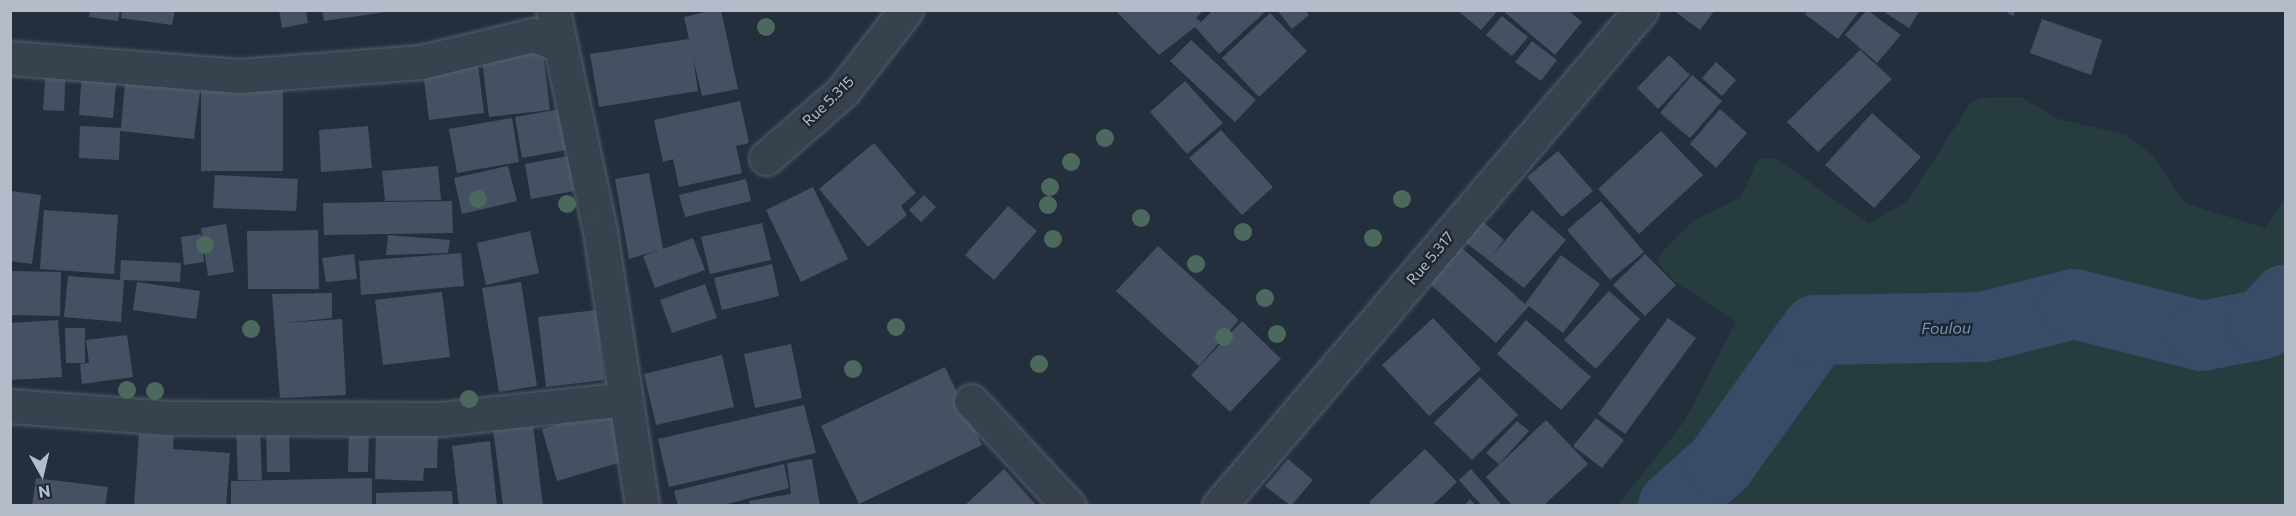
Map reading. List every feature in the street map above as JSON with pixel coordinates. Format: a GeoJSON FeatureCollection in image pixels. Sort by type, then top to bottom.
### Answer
{"type":"FeatureCollection","features":[{"type":"Feature","properties":{"kind":"street"},"geometry":{"type":"LineString","coordinates":[[554,10],[558,44],[600,231],[642,506]]}},
{"type":"Feature","properties":{"kind":"street","name":"Rue 5.315"},"geometry":{"type":"LineString","coordinates":[[766,158],[843,91],[906,10]]}},
{"type":"Feature","properties":{"kind":"street","name":"Rue 5.317"},"geometry":{"type":"LineString","coordinates":[[1219,506],[1641,10]]}},
{"type":"Feature","properties":{"kind":"street"},"geometry":{"type":"LineString","coordinates":[[10,58],[239,76],[421,62],[533,35],[558,44]]}},
{"type":"Feature","properties":{"kind":"street"},"geometry":{"type":"LineString","coordinates":[[10,406],[170,418],[264,414],[440,419],[626,399]]}},
{"type":"Feature","properties":{"kind":"street"},"geometry":{"type":"LineString","coordinates":[[971,401],[1069,506]]}},
{"type":"Feature","properties":{"kind":"green space"},"geometry":{"type":"Polygon","coordinates":[[[2021,97],[2058,119],[2127,135],[2154,157],[2184,203],[2265,228],[2285,197],[2285,505],[1618,505],[1684,422],[1736,322],[1674,281],[1656,261],[1671,242],[1694,220],[1741,197],[1758,159],[1775,158],[1869,224],[1907,201],[1970,104],[1980,98],[2021,97]]]}},
{"type":"Feature","properties":{"kind":"building"},"geometry":{"type":"Polygon","coordinates":[[[90,10],[120,10],[118,21],[89,17],[90,10]]]}},
{"type":"Feature","properties":{"kind":"building"},"geometry":{"type":"Polygon","coordinates":[[[122,10],[175,10],[172,25],[121,18],[122,10]]]}},
{"type":"Feature","properties":{"kind":"building"},"geometry":{"type":"Polygon","coordinates":[[[279,10],[306,10],[308,23],[282,28],[279,10]]]}},
{"type":"Feature","properties":{"kind":"building"},"geometry":{"type":"Polygon","coordinates":[[[322,10],[386,10],[386,12],[324,21],[322,10]]]}},
{"type":"Feature","properties":{"kind":"building"},"geometry":{"type":"Polygon","coordinates":[[[721,10],[738,89],[702,96],[693,58],[698,91],[599,107],[590,54],[689,39],[684,17],[721,10]]]}},
{"type":"Feature","properties":{"kind":"building"},"geometry":{"type":"Polygon","coordinates":[[[1115,10],[1204,10],[1196,18],[1201,22],[1213,10],[1267,10],[1219,54],[1195,27],[1159,55],[1115,10]]]}},
{"type":"Feature","properties":{"kind":"building"},"geometry":{"type":"Polygon","coordinates":[[[1277,10],[1305,10],[1309,15],[1292,29],[1277,10]]]}},
{"type":"Feature","properties":{"kind":"building"},"geometry":{"type":"Polygon","coordinates":[[[1457,10],[1494,10],[1496,13],[1481,30],[1457,10]]]}},
{"type":"Feature","properties":{"kind":"building"},"geometry":{"type":"Polygon","coordinates":[[[1502,10],[1568,10],[1582,22],[1555,55],[1502,10]]]}},
{"type":"Feature","properties":{"kind":"building"},"geometry":{"type":"Polygon","coordinates":[[[1673,10],[1715,10],[1700,30],[1673,10]]]}},
{"type":"Feature","properties":{"kind":"building"},"geometry":{"type":"Polygon","coordinates":[[[1808,10],[1860,10],[1838,39],[1805,14],[1808,10]]]}},
{"type":"Feature","properties":{"kind":"building"},"geometry":{"type":"Polygon","coordinates":[[[1867,10],[1901,35],[1877,63],[1845,35],[1867,10]]]}},
{"type":"Feature","properties":{"kind":"building"},"geometry":{"type":"Polygon","coordinates":[[[1881,10],[1920,10],[1909,28],[1881,10]]]}},
{"type":"Feature","properties":{"kind":"building"},"geometry":{"type":"Polygon","coordinates":[[[2003,10],[2016,10],[2013,16],[2003,10]]]}},
{"type":"Feature","properties":{"kind":"building"},"geometry":{"type":"Polygon","coordinates":[[[1270,13],[1307,51],[1259,97],[1222,58],[1270,13]]]}},
{"type":"Feature","properties":{"kind":"building"},"geometry":{"type":"Polygon","coordinates":[[[1502,16],[1528,37],[1512,56],[1486,35],[1502,16]]]}},
{"type":"Feature","properties":{"kind":"building"},"geometry":{"type":"Polygon","coordinates":[[[2042,19],[2102,40],[2091,75],[2030,53],[2042,19]]]}},
{"type":"Feature","properties":{"kind":"building"},"geometry":{"type":"Polygon","coordinates":[[[1191,40],[1256,100],[1235,122],[1170,61],[1191,40]]]}},
{"type":"Feature","properties":{"kind":"building"},"geometry":{"type":"Polygon","coordinates":[[[1532,41],[1557,60],[1541,81],[1515,62],[1532,41]]]}},
{"type":"Feature","properties":{"kind":"building"},"geometry":{"type":"Polygon","coordinates":[[[542,44],[550,110],[489,117],[481,52],[542,44]]]}},
{"type":"Feature","properties":{"kind":"building"},"geometry":{"type":"Polygon","coordinates":[[[1860,50],[1892,79],[1818,152],[1787,122],[1860,50]]]}},
{"type":"Feature","properties":{"kind":"building"},"geometry":{"type":"Polygon","coordinates":[[[1669,55],[1690,75],[1658,109],[1637,88],[1669,55]]]}},
{"type":"Feature","properties":{"kind":"building"},"geometry":{"type":"Polygon","coordinates":[[[477,57],[484,113],[429,120],[422,64],[477,57]]]}},
{"type":"Feature","properties":{"kind":"building"},"geometry":{"type":"Polygon","coordinates":[[[1716,62],[1736,80],[1722,96],[1702,78],[1716,62]]]}},
{"type":"Feature","properties":{"kind":"building"},"geometry":{"type":"Polygon","coordinates":[[[46,65],[66,66],[64,111],[43,110],[46,65]]]}},
{"type":"Feature","properties":{"kind":"building"},"geometry":{"type":"Polygon","coordinates":[[[82,71],[117,73],[113,118],[79,115],[82,71]]]}},
{"type":"Feature","properties":{"kind":"building"},"geometry":{"type":"Polygon","coordinates":[[[1692,75],[1722,101],[1690,138],[1660,113],[1692,75]]]}},
{"type":"Feature","properties":{"kind":"building"},"geometry":{"type":"Polygon","coordinates":[[[1185,81],[1223,123],[1187,154],[1150,112],[1185,81]]]}},
{"type":"Feature","properties":{"kind":"building"},"geometry":{"type":"Polygon","coordinates":[[[125,83],[200,91],[194,139],[120,131],[119,160],[79,158],[80,126],[121,128],[125,83]]]}},
{"type":"Feature","properties":{"kind":"building"},"geometry":{"type":"Polygon","coordinates":[[[283,88],[283,171],[201,171],[201,89],[283,88]]]}},
{"type":"Feature","properties":{"kind":"building"},"geometry":{"type":"Polygon","coordinates":[[[740,101],[749,143],[736,146],[742,173],[679,187],[673,159],[663,162],[654,120],[740,101]]]}},
{"type":"Feature","properties":{"kind":"building"},"geometry":{"type":"Polygon","coordinates":[[[560,109],[567,150],[522,158],[515,117],[560,109]]]}},
{"type":"Feature","properties":{"kind":"building"},"geometry":{"type":"Polygon","coordinates":[[[1720,109],[1747,133],[1716,168],[1690,144],[1720,109]]]}},
{"type":"Feature","properties":{"kind":"building"},"geometry":{"type":"Polygon","coordinates":[[[1872,113],[1921,157],[1874,208],[1825,165],[1872,113]]]}},
{"type":"Feature","properties":{"kind":"building"},"geometry":{"type":"Polygon","coordinates":[[[512,118],[519,162],[457,173],[449,129],[512,118]]]}},
{"type":"Feature","properties":{"kind":"building"},"geometry":{"type":"Polygon","coordinates":[[[368,126],[372,168],[321,172],[319,130],[368,126]]]}},
{"type":"Feature","properties":{"kind":"building"},"geometry":{"type":"Polygon","coordinates":[[[1221,130],[1273,187],[1242,215],[1189,158],[1221,130]]]}},
{"type":"Feature","properties":{"kind":"building"},"geometry":{"type":"Polygon","coordinates":[[[1661,131],[1703,175],[1639,234],[1598,189],[1661,131]]]}},
{"type":"Feature","properties":{"kind":"building"},"geometry":{"type":"Polygon","coordinates":[[[874,143],[916,193],[901,206],[907,215],[868,247],[819,189],[874,143]]]}},
{"type":"Feature","properties":{"kind":"building"},"geometry":{"type":"Polygon","coordinates":[[[1558,151],[1593,191],[1562,217],[1527,177],[1558,151]]]}},
{"type":"Feature","properties":{"kind":"building"},"geometry":{"type":"Polygon","coordinates":[[[568,156],[574,191],[531,199],[525,164],[568,156]]]}},
{"type":"Feature","properties":{"kind":"building"},"geometry":{"type":"Polygon","coordinates":[[[438,166],[441,200],[385,201],[382,171],[438,166]]]}},
{"type":"Feature","properties":{"kind":"building"},"geometry":{"type":"Polygon","coordinates":[[[508,166],[517,201],[462,214],[454,178],[508,166]]]}},
{"type":"Feature","properties":{"kind":"building"},"geometry":{"type":"Polygon","coordinates":[[[649,173],[663,249],[693,238],[705,270],[655,288],[643,256],[659,250],[629,259],[615,179],[649,173]]]}},
{"type":"Feature","properties":{"kind":"building"},"geometry":{"type":"Polygon","coordinates":[[[215,175],[298,179],[296,211],[213,208],[215,175]]]}},
{"type":"Feature","properties":{"kind":"building"},"geometry":{"type":"Polygon","coordinates":[[[746,179],[751,201],[685,217],[679,195],[746,179]]]}},
{"type":"Feature","properties":{"kind":"building"},"geometry":{"type":"Polygon","coordinates":[[[813,187],[848,259],[801,282],[766,210],[813,187]]]}},
{"type":"Feature","properties":{"kind":"building"},"geometry":{"type":"Polygon","coordinates":[[[11,191],[41,195],[32,264],[10,261],[11,191]]]}},
{"type":"Feature","properties":{"kind":"building"},"geometry":{"type":"Polygon","coordinates":[[[924,195],[936,207],[921,222],[909,210],[924,195]]]}},
{"type":"Feature","properties":{"kind":"building"},"geometry":{"type":"Polygon","coordinates":[[[452,201],[453,233],[324,235],[323,203],[452,201]]]}},
{"type":"Feature","properties":{"kind":"building"},"geometry":{"type":"Polygon","coordinates":[[[1601,201],[1644,252],[1610,280],[1567,230],[1601,201]]]}},
{"type":"Feature","properties":{"kind":"building"},"geometry":{"type":"Polygon","coordinates":[[[1008,206],[1037,231],[994,280],[965,255],[1008,206]]]}},
{"type":"Feature","properties":{"kind":"building"},"geometry":{"type":"Polygon","coordinates":[[[44,210],[118,215],[114,274],[40,269],[44,210]]]}},
{"type":"Feature","properties":{"kind":"building"},"geometry":{"type":"Polygon","coordinates":[[[1532,210],[1566,240],[1524,288],[1464,241],[1482,221],[1504,240],[1490,258],[1532,210]]]}},
{"type":"Feature","properties":{"kind":"building"},"geometry":{"type":"Polygon","coordinates":[[[762,223],[771,260],[710,274],[701,237],[762,223]]]}},
{"type":"Feature","properties":{"kind":"building"},"geometry":{"type":"Polygon","coordinates":[[[226,224],[234,272],[208,276],[201,228],[226,224]]]}},
{"type":"Feature","properties":{"kind":"building"},"geometry":{"type":"Polygon","coordinates":[[[318,230],[319,289],[248,289],[247,231],[318,230]]]}},
{"type":"Feature","properties":{"kind":"building"},"geometry":{"type":"Polygon","coordinates":[[[530,231],[539,273],[486,285],[477,243],[530,231]]]}},
{"type":"Feature","properties":{"kind":"building"},"geometry":{"type":"Polygon","coordinates":[[[201,234],[204,262],[184,265],[181,237],[201,234]]]}},
{"type":"Feature","properties":{"kind":"building"},"geometry":{"type":"Polygon","coordinates":[[[388,235],[450,240],[448,253],[386,255],[388,235]]]}},
{"type":"Feature","properties":{"kind":"building"},"geometry":{"type":"Polygon","coordinates":[[[1158,246],[1239,320],[1199,366],[1116,291],[1158,246]]]}},
{"type":"Feature","properties":{"kind":"building"},"geometry":{"type":"Polygon","coordinates":[[[1461,247],[1525,304],[1561,255],[1600,284],[1563,333],[1529,306],[1496,343],[1429,283],[1461,247]]]}},
{"type":"Feature","properties":{"kind":"building"},"geometry":{"type":"Polygon","coordinates":[[[461,253],[464,286],[361,295],[359,261],[461,253]]]}},
{"type":"Feature","properties":{"kind":"building"},"geometry":{"type":"Polygon","coordinates":[[[354,254],[357,279],[326,282],[322,258],[354,254]]]}},
{"type":"Feature","properties":{"kind":"building"},"geometry":{"type":"Polygon","coordinates":[[[1645,254],[1676,285],[1645,316],[1613,285],[1645,254]]]}},
{"type":"Feature","properties":{"kind":"building"},"geometry":{"type":"Polygon","coordinates":[[[121,260],[181,263],[180,282],[124,280],[121,322],[64,317],[68,276],[120,280],[121,260]]]}},
{"type":"Feature","properties":{"kind":"building"},"geometry":{"type":"Polygon","coordinates":[[[772,264],[779,296],[722,310],[714,278],[772,264]]]}},
{"type":"Feature","properties":{"kind":"building"},"geometry":{"type":"Polygon","coordinates":[[[10,271],[61,272],[60,316],[10,315],[10,271]]]}},
{"type":"Feature","properties":{"kind":"building"},"geometry":{"type":"Polygon","coordinates":[[[137,282],[200,291],[196,319],[133,310],[137,282]]]}},
{"type":"Feature","properties":{"kind":"building"},"geometry":{"type":"Polygon","coordinates":[[[521,282],[537,386],[499,392],[482,288],[521,282]]]}},
{"type":"Feature","properties":{"kind":"building"},"geometry":{"type":"Polygon","coordinates":[[[705,284],[717,318],[672,333],[660,300],[705,284]]]}},
{"type":"Feature","properties":{"kind":"building"},"geometry":{"type":"Polygon","coordinates":[[[1609,291],[1640,319],[1596,369],[1564,340],[1609,291]]]}},
{"type":"Feature","properties":{"kind":"building"},"geometry":{"type":"Polygon","coordinates":[[[442,292],[450,357],[383,365],[375,300],[442,292]]]}},
{"type":"Feature","properties":{"kind":"building"},"geometry":{"type":"Polygon","coordinates":[[[332,293],[332,318],[284,323],[342,319],[346,395],[280,398],[272,294],[332,293]]]}},
{"type":"Feature","properties":{"kind":"building"},"geometry":{"type":"Polygon","coordinates":[[[596,310],[604,380],[546,387],[538,317],[596,310]]]}},
{"type":"Feature","properties":{"kind":"building"},"geometry":{"type":"Polygon","coordinates":[[[1433,318],[1481,369],[1429,416],[1382,365],[1433,318]]]}},
{"type":"Feature","properties":{"kind":"building"},"geometry":{"type":"Polygon","coordinates":[[[1668,318],[1696,338],[1625,434],[1598,414],[1668,318]]]}},
{"type":"Feature","properties":{"kind":"building"},"geometry":{"type":"Polygon","coordinates":[[[58,320],[62,377],[10,380],[10,323],[58,320]]]}},
{"type":"Feature","properties":{"kind":"building"},"geometry":{"type":"Polygon","coordinates":[[[1526,320],[1591,377],[1561,410],[1497,354],[1526,320]]]}},
{"type":"Feature","properties":{"kind":"building"},"geometry":{"type":"Polygon","coordinates":[[[1242,321],[1281,359],[1230,412],[1191,375],[1242,321]]]}},
{"type":"Feature","properties":{"kind":"building"},"geometry":{"type":"Polygon","coordinates":[[[65,328],[85,328],[85,363],[66,363],[65,328]]]}},
{"type":"Feature","properties":{"kind":"building"},"geometry":{"type":"Polygon","coordinates":[[[127,335],[133,377],[82,384],[80,364],[89,363],[86,340],[127,335]]]}},
{"type":"Feature","properties":{"kind":"building"},"geometry":{"type":"Polygon","coordinates":[[[791,344],[802,398],[755,408],[744,354],[791,344]]]}},
{"type":"Feature","properties":{"kind":"building"},"geometry":{"type":"Polygon","coordinates":[[[722,355],[734,407],[656,425],[644,374],[722,355]]]}},
{"type":"Feature","properties":{"kind":"building"},"geometry":{"type":"Polygon","coordinates":[[[945,367],[982,445],[859,504],[821,426],[945,367]]]}},
{"type":"Feature","properties":{"kind":"building"},"geometry":{"type":"Polygon","coordinates":[[[1480,377],[1518,415],[1472,460],[1434,423],[1480,377]]]}},
{"type":"Feature","properties":{"kind":"building"},"geometry":{"type":"Polygon","coordinates":[[[804,405],[816,453],[669,487],[658,439],[804,405]]]}},
{"type":"Feature","properties":{"kind":"building"},"geometry":{"type":"Polygon","coordinates":[[[612,409],[628,460],[557,481],[542,429],[612,409]]]}},
{"type":"Feature","properties":{"kind":"building"},"geometry":{"type":"Polygon","coordinates":[[[532,416],[543,506],[503,506],[492,421],[532,416]]]}},
{"type":"Feature","properties":{"kind":"building"},"geometry":{"type":"Polygon","coordinates":[[[1596,418],[1624,440],[1602,468],[1573,446],[1596,418]]]}},
{"type":"Feature","properties":{"kind":"building"},"geometry":{"type":"Polygon","coordinates":[[[1546,420],[1588,464],[1543,506],[1513,506],[1486,477],[1546,420]]]}},
{"type":"Feature","properties":{"kind":"building"},"geometry":{"type":"Polygon","coordinates":[[[1517,421],[1529,431],[1499,464],[1486,453],[1517,421]]]}},
{"type":"Feature","properties":{"kind":"building"},"geometry":{"type":"Polygon","coordinates":[[[289,422],[290,472],[267,472],[266,423],[289,422]]]}},
{"type":"Feature","properties":{"kind":"building"},"geometry":{"type":"Polygon","coordinates":[[[349,426],[369,426],[368,472],[348,472],[349,426]]]}},
{"type":"Feature","properties":{"kind":"building"},"geometry":{"type":"Polygon","coordinates":[[[236,428],[260,428],[262,480],[238,480],[236,428]]]}},
{"type":"Feature","properties":{"kind":"building"},"geometry":{"type":"Polygon","coordinates":[[[376,430],[438,432],[437,468],[424,468],[423,481],[375,479],[376,430]]]}},
{"type":"Feature","properties":{"kind":"building"},"geometry":{"type":"Polygon","coordinates":[[[139,434],[174,436],[173,449],[230,453],[226,506],[134,506],[139,434]]]}},
{"type":"Feature","properties":{"kind":"building"},"geometry":{"type":"Polygon","coordinates":[[[490,441],[497,506],[459,506],[452,446],[490,441]]]}},
{"type":"Feature","properties":{"kind":"building"},"geometry":{"type":"Polygon","coordinates":[[[1425,449],[1457,482],[1432,506],[1372,506],[1369,502],[1425,449]]]}},
{"type":"Feature","properties":{"kind":"building"},"geometry":{"type":"Polygon","coordinates":[[[812,459],[820,506],[750,506],[749,501],[791,494],[787,463],[812,459]]]}},
{"type":"Feature","properties":{"kind":"building"},"geometry":{"type":"Polygon","coordinates":[[[1288,459],[1313,480],[1291,506],[1265,486],[1288,459]]]}},
{"type":"Feature","properties":{"kind":"building"},"geometry":{"type":"Polygon","coordinates":[[[784,464],[789,488],[719,506],[678,506],[674,491],[784,464]]]}},
{"type":"Feature","properties":{"kind":"building"},"geometry":{"type":"Polygon","coordinates":[[[1004,469],[1037,506],[964,506],[1004,469]]]}},
{"type":"Feature","properties":{"kind":"building"},"geometry":{"type":"Polygon","coordinates":[[[1471,469],[1501,504],[1499,506],[1482,506],[1459,480],[1471,469]]]}},
{"type":"Feature","properties":{"kind":"building"},"geometry":{"type":"Polygon","coordinates":[[[36,478],[108,487],[105,506],[32,506],[36,478]]]}},
{"type":"Feature","properties":{"kind":"building"},"geometry":{"type":"Polygon","coordinates":[[[372,478],[372,506],[231,506],[231,481],[372,478]]]}},
{"type":"Feature","properties":{"kind":"building"},"geometry":{"type":"Polygon","coordinates":[[[452,491],[453,506],[376,506],[376,493],[452,491]]]}},
{"type":"Feature","properties":{"kind":"building"},"geometry":{"type":"Polygon","coordinates":[[[1470,499],[1476,506],[1464,506],[1470,499]]]}},
{"type":"Feature","properties":{"kind":"waterway","name":"Foulou"},"geometry":{"type":"LineString","coordinates":[[1673,506],[1720,464],[1816,330],[1983,327],[2074,304],[2202,336],[2263,324],[2286,299]]}}]}
